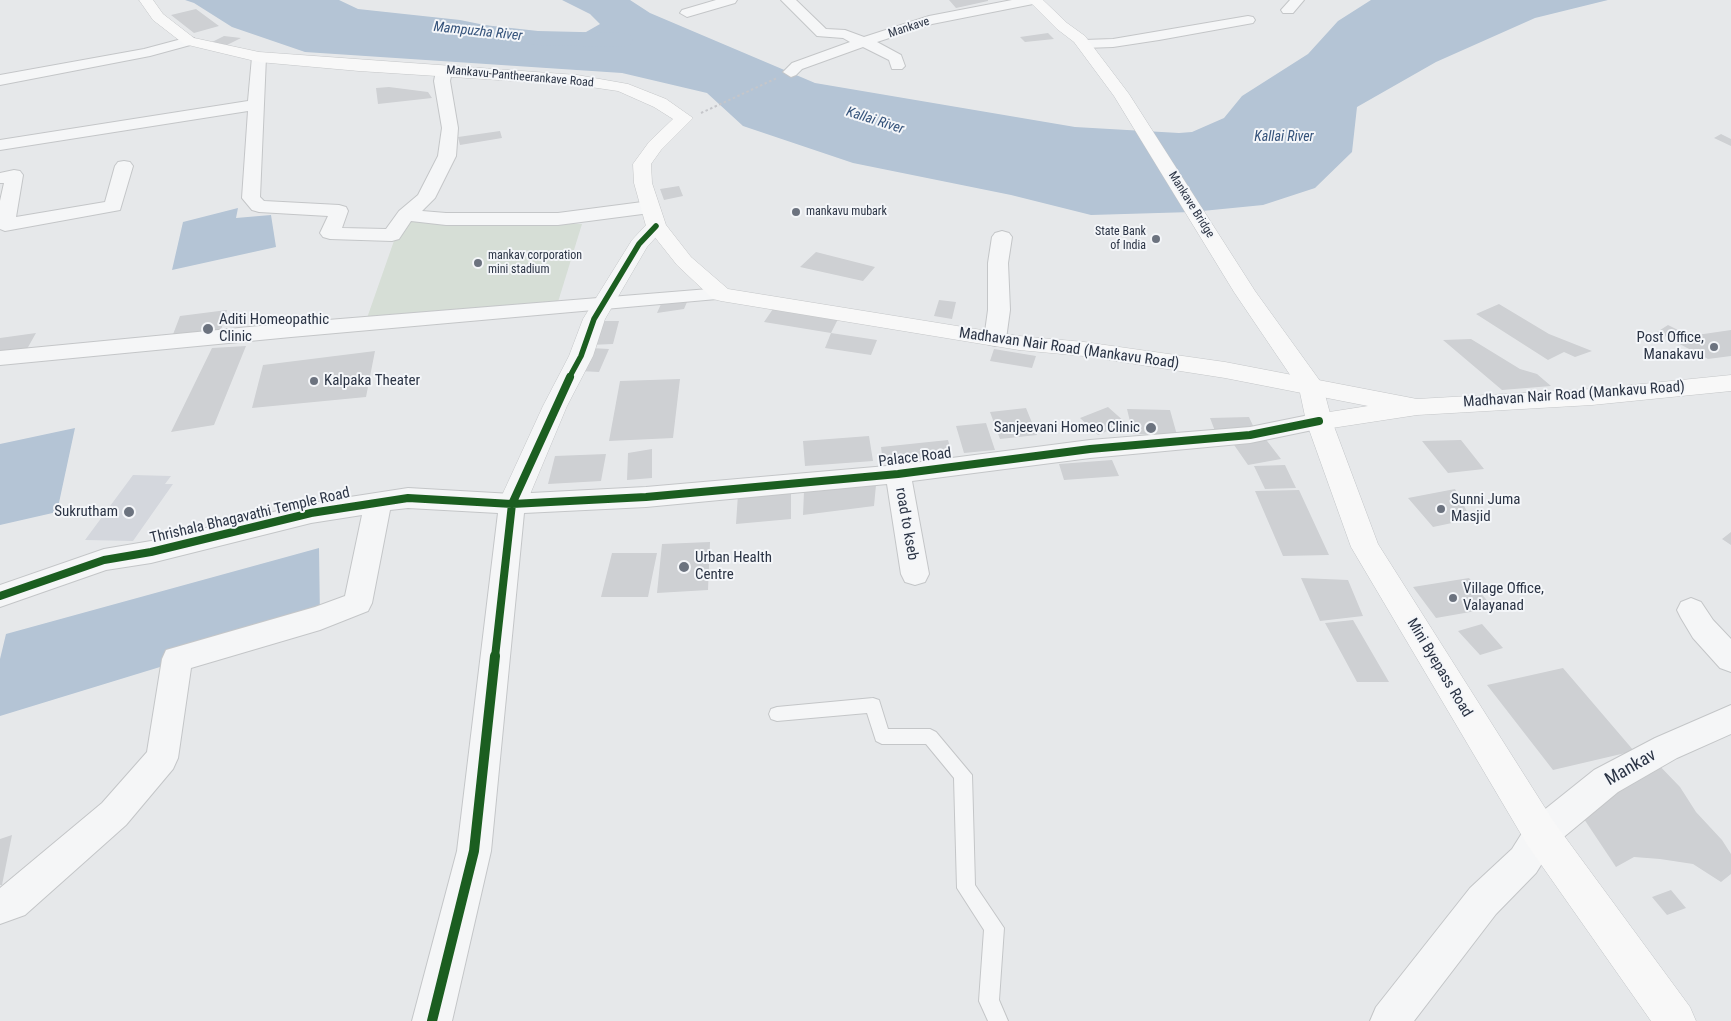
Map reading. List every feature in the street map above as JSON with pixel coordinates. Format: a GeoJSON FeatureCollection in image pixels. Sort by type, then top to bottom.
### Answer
{"type":"FeatureCollection","features":[{"type":"Feature","properties":{"kind":"main road","name":"Mankavu-Pantheerankave Road"},"geometry":{"type":"LineString","coordinates":[[146,0],[158,17],[189,41],[259,57],[359,66],[567,79],[622,87],[660,103],[684,118]]}},
{"type":"Feature","properties":{"kind":"main road"},"geometry":{"type":"LineString","coordinates":[[1034,0],[1084,44]]}},
{"type":"Feature","properties":{"kind":"main road","name":"Mankave Bridge"},"geometry":{"type":"LineString","coordinates":[[1084,44],[1137,117],[1245,292]]}},
{"type":"Feature","properties":{"kind":"main road"},"geometry":{"type":"LineString","coordinates":[[684,118],[655,146],[642,164],[643,183],[653,216],[684,260],[721,294]]}},
{"type":"Feature","properties":{"kind":"main road","name":"Mini Byepass Road"},"geometry":{"type":"LineString","coordinates":[[1245,292],[1311,387],[1320,421],[1365,547],[1541,834],[1676,1021]]}},
{"type":"Feature","properties":{"kind":"main road","name":"Madhavan Nair Road (Mankavu Road)"},"geometry":{"type":"LineString","coordinates":[[721,294],[995,339],[1084,349],[1216,369],[1418,407]]}},
{"type":"Feature","properties":{"kind":"main road","name":"Madhavan Nair Road (Mankavu Road)"},"geometry":{"type":"LineString","coordinates":[[1320,421],[1418,407],[1592,396],[1731,383]]}},
{"type":"Feature","properties":{"kind":"street"},"geometry":{"type":"LineString","coordinates":[[788,0],[822,33],[845,34],[865,42],[896,58],[896,66]]}},
{"type":"Feature","properties":{"kind":"street","name":"Mankave"},"geometry":{"type":"LineString","coordinates":[[791,72],[798,66],[929,20],[1034,0]]}},
{"type":"Feature","properties":{"kind":"street"},"geometry":{"type":"LineString","coordinates":[[687,13],[723,1]]}},
{"type":"Feature","properties":{"kind":"street"},"geometry":{"type":"LineString","coordinates":[[1084,44],[1159,36],[1248,20]]}},
{"type":"Feature","properties":{"kind":"street"},"geometry":{"type":"LineString","coordinates":[[2,82],[145,53],[189,41]]}},
{"type":"Feature","properties":{"kind":"street"},"geometry":{"type":"LineString","coordinates":[[259,57],[251,198],[259,206],[339,211],[330,233],[392,235],[406,215],[426,198],[447,156],[450,128],[442,81],[444,71]]}},
{"type":"Feature","properties":{"kind":"street"},"geometry":{"type":"LineString","coordinates":[[0,145],[256,105]]}},
{"type":"Feature","properties":{"kind":"street"},"geometry":{"type":"LineString","coordinates":[[0,178],[14,175],[2,228],[113,206],[124,166]]}},
{"type":"Feature","properties":{"kind":"street"},"geometry":{"type":"LineString","coordinates":[[406,215],[446,219],[558,219],[653,216],[606,302],[594,319],[580,356],[555,406],[512,504],[474,851],[432,1021]]}},
{"type":"Feature","properties":{"kind":"street"},"geometry":{"type":"LineString","coordinates":[[995,339],[999,310],[998,263],[1002,237]]}},
{"type":"Feature","properties":{"kind":"street"},"geometry":{"type":"LineString","coordinates":[[0,358],[606,302],[721,294]]}},
{"type":"Feature","properties":{"kind":"street","name":"Palace Road"},"geometry":{"type":"LineString","coordinates":[[512,504],[646,497],[898,474],[1090,449],[1250,435],[1320,421]]}},
{"type":"Feature","properties":{"kind":"street","name":"road to kseb"},"geometry":{"type":"LineString","coordinates":[[898,474],[914,574]]}},
{"type":"Feature","properties":{"kind":"street","name":"Thrishala Bhagavathi Temple Road"},"geometry":{"type":"LineString","coordinates":[[0,596],[104,560],[151,552],[311,513],[408,498],[512,504]]}},
{"type":"Feature","properties":{"kind":"street"},"geometry":{"type":"LineString","coordinates":[[0,906],[12,902],[114,814],[162,758],[176,659],[320,618],[358,603],[378,503]]}},
{"type":"Feature","properties":{"kind":"street"},"geometry":{"type":"LineString","coordinates":[[1691,610],[1703,629],[1731,659]]}},
{"type":"Feature","properties":{"kind":"street","name":"Mankav"},"geometry":{"type":"LineString","coordinates":[[1390,1021],[1483,901],[1524,861],[1541,834],[1606,780],[1666,748],[1731,719]]}},
{"type":"Feature","properties":{"kind":"lane"},"geometry":{"type":"LineString","coordinates":[[778,714],[873,705],[882,736],[930,737],[963,775],[966,888],[994,928],[989,1001],[998,1021]]}},
{"type":"Feature","properties":{"kind":"path"},"geometry":{"type":"LineString","coordinates":[[684,118],[715,108],[791,72]]}},
{"type":"Feature","properties":{"kind":"shaded area","name":"mankav corporation mini stadium"},"geometry":{"type":"Polygon","coordinates":[[[402,218],[582,224],[558,302],[367,318],[402,218]]]}},
{"type":"Feature","properties":{"kind":"shaded area","name":"Sukrutham"},"geometry":{"type":"Polygon","coordinates":[[[133,475],[171,476],[165,484],[173,484],[133,541],[85,540],[133,475]]]}},
{"type":"Feature","properties":{"kind":"water","name":"Kallai River"},"geometry":{"type":"Polygon","coordinates":[[[185,0],[339,0],[358,9],[460,20],[559,40],[586,32],[600,24],[590,14],[562,0],[630,0],[650,13],[815,83],[1075,127],[1179,133],[1192,132],[1224,118],[1242,96],[1308,54],[1338,21],[1371,0],[1608,0],[1535,18],[1436,62],[1357,107],[1352,152],[1315,188],[1263,205],[1192,212],[1091,215],[1011,195],[853,163],[743,126],[707,93],[622,73],[305,52],[232,27],[194,3],[185,0]]]}},
{"type":"Feature","properties":{"kind":"water"},"geometry":{"type":"Polygon","coordinates":[[[238,208],[236,218],[271,215],[276,247],[172,270],[183,222],[238,208]]]}},
{"type":"Feature","properties":{"kind":"water"},"geometry":{"type":"Polygon","coordinates":[[[75,428],[57,512],[0,525],[0,444],[75,428]]]}},
{"type":"Feature","properties":{"kind":"water"},"geometry":{"type":"Polygon","coordinates":[[[319,548],[320,618],[0,716],[0,659],[6,634],[319,548]]]}},
{"type":"Feature","properties":{"kind":"building"},"geometry":{"type":"Polygon","coordinates":[[[949,0],[988,0],[988,1],[956,8],[949,0]]]}},
{"type":"Feature","properties":{"kind":"building"},"geometry":{"type":"Polygon","coordinates":[[[196,9],[219,26],[194,33],[171,15],[196,9]]]}},
{"type":"Feature","properties":{"kind":"building"},"geometry":{"type":"Polygon","coordinates":[[[1048,33],[1054,39],[1025,42],[1020,37],[1048,33]]]}},
{"type":"Feature","properties":{"kind":"building"},"geometry":{"type":"Polygon","coordinates":[[[224,36],[241,38],[227,45],[212,42],[224,36]]]}},
{"type":"Feature","properties":{"kind":"building"},"geometry":{"type":"Polygon","coordinates":[[[389,87],[428,92],[432,98],[378,104],[376,88],[389,87]]]}},
{"type":"Feature","properties":{"kind":"building"},"geometry":{"type":"Polygon","coordinates":[[[500,131],[502,138],[460,145],[458,137],[500,131]]]}},
{"type":"Feature","properties":{"kind":"building"},"geometry":{"type":"Polygon","coordinates":[[[1721,134],[1731,139],[1731,146],[1714,138],[1721,134]]]}},
{"type":"Feature","properties":{"kind":"building"},"geometry":{"type":"Polygon","coordinates":[[[679,186],[683,196],[664,200],[660,189],[679,186]]]}},
{"type":"Feature","properties":{"kind":"building"},"geometry":{"type":"Polygon","coordinates":[[[816,252],[875,267],[863,281],[800,267],[816,252]]]}},
{"type":"Feature","properties":{"kind":"building"},"geometry":{"type":"Polygon","coordinates":[[[939,300],[956,302],[952,319],[934,316],[939,300]]]}},
{"type":"Feature","properties":{"kind":"building"},"geometry":{"type":"Polygon","coordinates":[[[687,302],[684,309],[657,313],[661,304],[687,302]]]}},
{"type":"Feature","properties":{"kind":"building"},"geometry":{"type":"Polygon","coordinates":[[[1499,304],[1549,334],[1592,351],[1575,357],[1564,352],[1548,360],[1476,314],[1499,304]]]}},
{"type":"Feature","properties":{"kind":"building"},"geometry":{"type":"Polygon","coordinates":[[[775,306],[838,319],[831,333],[764,322],[775,306]]]}},
{"type":"Feature","properties":{"kind":"building"},"geometry":{"type":"Polygon","coordinates":[[[227,310],[221,330],[172,337],[180,316],[227,310]]]}},
{"type":"Feature","properties":{"kind":"building"},"geometry":{"type":"Polygon","coordinates":[[[596,321],[619,321],[613,344],[590,345],[596,321]]]}},
{"type":"Feature","properties":{"kind":"building"},"geometry":{"type":"Polygon","coordinates":[[[1668,325],[1690,336],[1731,330],[1731,356],[1708,359],[1657,332],[1668,325]]]}},
{"type":"Feature","properties":{"kind":"building"},"geometry":{"type":"Polygon","coordinates":[[[36,333],[27,349],[0,353],[0,338],[36,333]]]}},
{"type":"Feature","properties":{"kind":"building"},"geometry":{"type":"Polygon","coordinates":[[[831,333],[877,340],[871,355],[825,348],[831,333]]]}},
{"type":"Feature","properties":{"kind":"building"},"geometry":{"type":"Polygon","coordinates":[[[1471,339],[1520,369],[1537,374],[1551,386],[1502,390],[1443,340],[1471,339]]]}},
{"type":"Feature","properties":{"kind":"building"},"geometry":{"type":"Polygon","coordinates":[[[246,346],[214,425],[171,432],[212,348],[246,346]]]}},
{"type":"Feature","properties":{"kind":"building"},"geometry":{"type":"Polygon","coordinates":[[[591,348],[609,349],[599,372],[580,371],[591,348]]]}},
{"type":"Feature","properties":{"kind":"building"},"geometry":{"type":"Polygon","coordinates":[[[994,349],[1036,356],[1032,368],[990,361],[994,349]]]}},
{"type":"Feature","properties":{"kind":"building","name":"Kalpaka Theater"},"geometry":{"type":"Polygon","coordinates":[[[375,351],[366,397],[252,408],[263,365],[375,351]]]}},
{"type":"Feature","properties":{"kind":"building"},"geometry":{"type":"Polygon","coordinates":[[[680,379],[673,438],[609,441],[620,381],[680,379]]]}},
{"type":"Feature","properties":{"kind":"building"},"geometry":{"type":"Polygon","coordinates":[[[1108,407],[1126,423],[1098,435],[1080,418],[1108,407]]]}},
{"type":"Feature","properties":{"kind":"building"},"geometry":{"type":"Polygon","coordinates":[[[1026,408],[1037,435],[1000,439],[990,412],[1026,408]]]}},
{"type":"Feature","properties":{"kind":"building"},"geometry":{"type":"Polygon","coordinates":[[[1127,409],[1170,410],[1177,435],[1133,434],[1127,409]]]}},
{"type":"Feature","properties":{"kind":"building"},"geometry":{"type":"Polygon","coordinates":[[[1249,417],[1255,430],[1215,431],[1210,418],[1249,417]]]}},
{"type":"Feature","properties":{"kind":"building"},"geometry":{"type":"Polygon","coordinates":[[[986,423],[995,450],[964,453],[956,426],[986,423]]]}},
{"type":"Feature","properties":{"kind":"building"},"geometry":{"type":"Polygon","coordinates":[[[869,436],[873,461],[805,466],[803,441],[869,436]]]}},
{"type":"Feature","properties":{"kind":"building"},"geometry":{"type":"Polygon","coordinates":[[[1264,437],[1281,459],[1248,465],[1232,442],[1264,437]]]}},
{"type":"Feature","properties":{"kind":"building"},"geometry":{"type":"Polygon","coordinates":[[[948,440],[952,455],[883,463],[881,447],[948,440]]]}},
{"type":"Feature","properties":{"kind":"building"},"geometry":{"type":"Polygon","coordinates":[[[1461,440],[1484,469],[1448,473],[1422,441],[1461,440]]]}},
{"type":"Feature","properties":{"kind":"building"},"geometry":{"type":"Polygon","coordinates":[[[652,449],[652,478],[627,480],[628,453],[652,449]]]}},
{"type":"Feature","properties":{"kind":"building"},"geometry":{"type":"Polygon","coordinates":[[[606,454],[601,481],[548,484],[555,456],[606,454]]]}},
{"type":"Feature","properties":{"kind":"building"},"geometry":{"type":"Polygon","coordinates":[[[1112,460],[1119,476],[1064,480],[1059,464],[1112,460]]]}},
{"type":"Feature","properties":{"kind":"building"},"geometry":{"type":"Polygon","coordinates":[[[1285,465],[1296,488],[1265,489],[1254,466],[1285,465]]]}},
{"type":"Feature","properties":{"kind":"building"},"geometry":{"type":"Polygon","coordinates":[[[876,485],[874,506],[803,515],[804,491],[876,485]]]}},
{"type":"Feature","properties":{"kind":"building","name":"Sunni Juma Masjid"},"geometry":{"type":"Polygon","coordinates":[[[1455,489],[1471,519],[1433,527],[1408,498],[1455,489]]]}},
{"type":"Feature","properties":{"kind":"building"},"geometry":{"type":"Polygon","coordinates":[[[791,490],[791,519],[736,524],[738,494],[791,490]]]}},
{"type":"Feature","properties":{"kind":"building"},"geometry":{"type":"Polygon","coordinates":[[[1299,490],[1329,555],[1283,556],[1255,491],[1299,490]]]}},
{"type":"Feature","properties":{"kind":"building"},"geometry":{"type":"Polygon","coordinates":[[[1731,532],[1731,545],[1722,539],[1731,532]]]}},
{"type":"Feature","properties":{"kind":"building","name":"Urban Health Centre"},"geometry":{"type":"Polygon","coordinates":[[[710,542],[708,590],[657,593],[662,544],[710,542]]]}},
{"type":"Feature","properties":{"kind":"building"},"geometry":{"type":"Polygon","coordinates":[[[612,553],[657,553],[648,597],[601,597],[612,553]]]}},
{"type":"Feature","properties":{"kind":"building"},"geometry":{"type":"Polygon","coordinates":[[[1301,578],[1348,580],[1363,616],[1320,621],[1301,578]]]}},
{"type":"Feature","properties":{"kind":"building","name":"Village Office, Valayanad"},"geometry":{"type":"Polygon","coordinates":[[[1469,578],[1493,608],[1436,618],[1413,587],[1469,578]]]}},
{"type":"Feature","properties":{"kind":"building"},"geometry":{"type":"Polygon","coordinates":[[[1353,620],[1389,682],[1357,682],[1325,623],[1353,620]]]}},
{"type":"Feature","properties":{"kind":"building"},"geometry":{"type":"Polygon","coordinates":[[[1482,624],[1503,648],[1480,655],[1458,631],[1482,624]]]}},
{"type":"Feature","properties":{"kind":"building"},"geometry":{"type":"Polygon","coordinates":[[[1563,668],[1634,751],[1553,770],[1487,685],[1563,668]]]}},
{"type":"Feature","properties":{"kind":"building"},"geometry":{"type":"Polygon","coordinates":[[[1654,760],[1680,787],[1696,812],[1722,840],[1731,854],[1731,874],[1721,882],[1693,864],[1660,859],[1634,857],[1616,867],[1580,813],[1654,760]]]}},
{"type":"Feature","properties":{"kind":"building"},"geometry":{"type":"Polygon","coordinates":[[[12,835],[2,885],[0,885],[0,839],[12,835]]]}},
{"type":"Feature","properties":{"kind":"building"},"geometry":{"type":"Polygon","coordinates":[[[1671,890],[1686,908],[1667,915],[1652,897],[1671,890]]]}},
{"type":"Feature","properties":{"kind":"waterway","name":"Mampuzha River"},"geometry":{"type":"LineString","coordinates":[[484,32],[538,38],[622,40]]}},
{"type":"Feature","properties":{"kind":"cycle path"},"geometry":{"type":"LineString","coordinates":[[432,1021],[474,851],[512,504],[555,406],[581,356],[594,319],[639,244],[656,226]]}},
{"type":"Feature","properties":{"kind":"cycle path"},"geometry":{"type":"LineString","coordinates":[[0,596],[104,560],[151,552],[311,513],[408,498],[512,504],[646,497],[898,474],[1090,449],[1250,435],[1319,421]]}},
{"type":"Feature","properties":{"kind":"place","name":"mankavu mubark"},"geometry":{"type":"Point","coordinates":[796,212]}},
{"type":"Feature","properties":{"kind":"place","name":"State Bank of India"},"geometry":{"type":"Point","coordinates":[1156,239]}},
{"type":"Feature","properties":{"kind":"place","name":"mankav corporation mini stadium"},"geometry":{"type":"Point","coordinates":[478,263]}},
{"type":"Feature","properties":{"kind":"place","name":"Aditi Homeopathic Clinic"},"geometry":{"type":"Point","coordinates":[208,329]}},
{"type":"Feature","properties":{"kind":"place","name":"Post Office, Manakavu"},"geometry":{"type":"Point","coordinates":[1714,347]}},
{"type":"Feature","properties":{"kind":"place","name":"Kalpaka Theater"},"geometry":{"type":"Point","coordinates":[314,381]}},
{"type":"Feature","properties":{"kind":"place","name":"Sanjeevani Homeo Clinic"},"geometry":{"type":"Point","coordinates":[1151,428]}},
{"type":"Feature","properties":{"kind":"place","name":"Sunni Juma Masjid"},"geometry":{"type":"Point","coordinates":[1441,509]}},
{"type":"Feature","properties":{"kind":"place","name":"Sukrutham"},"geometry":{"type":"Point","coordinates":[129,512]}},
{"type":"Feature","properties":{"kind":"place","name":"Urban Health Centre"},"geometry":{"type":"Point","coordinates":[684,567]}},
{"type":"Feature","properties":{"kind":"place","name":"Village Office, Valayanad"},"geometry":{"type":"Point","coordinates":[1453,598]}}]}
